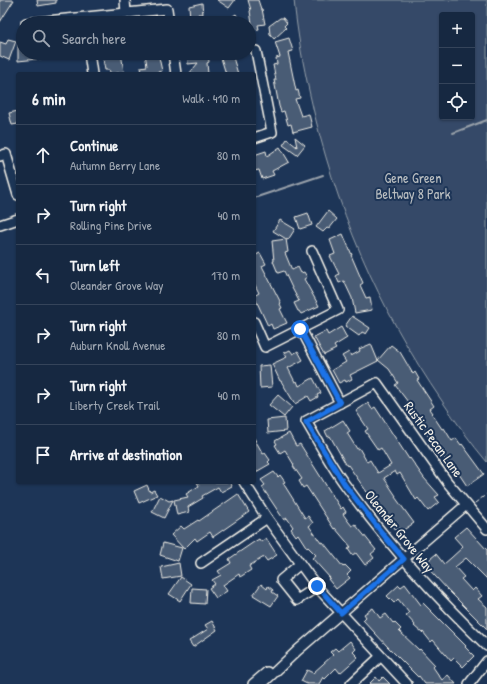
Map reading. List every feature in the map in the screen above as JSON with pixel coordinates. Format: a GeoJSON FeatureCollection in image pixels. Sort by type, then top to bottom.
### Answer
{"type":"FeatureCollection","features":[{"type":"Feature","properties":{"kind":"street"},"geometry":{"type":"LineString","coordinates":[[125,0],[126,13]]}},
{"type":"Feature","properties":{"kind":"street"},"geometry":{"type":"LineString","coordinates":[[108,16],[167,9],[168,16]]}},
{"type":"Feature","properties":{"kind":"street"},"geometry":{"type":"LineString","coordinates":[[256,51],[272,132],[256,137]]}},
{"type":"Feature","properties":{"kind":"street"},"geometry":{"type":"LineString","coordinates":[[90,60],[92,72]]}},
{"type":"Feature","properties":{"kind":"street"},"geometry":{"type":"LineString","coordinates":[[174,60],[176,72]]}},
{"type":"Feature","properties":{"kind":"street"},"geometry":{"type":"LineString","coordinates":[[0,156],[6,154],[16,188]]}},
{"type":"Feature","properties":{"kind":"street"},"geometry":{"type":"LineString","coordinates":[[0,225],[16,220]]}},
{"type":"Feature","properties":{"kind":"street"},"geometry":{"type":"LineString","coordinates":[[256,327],[265,347],[338,310],[312,250]]}},
{"type":"Feature","properties":{"kind":"street"},"geometry":{"type":"LineString","coordinates":[[300,329],[340,403]]}},
{"type":"Feature","properties":{"kind":"street","name":"Rustic Pecan Lane"},"geometry":{"type":"LineString","coordinates":[[340,403],[377,383],[448,483],[487,528]]}},
{"type":"Feature","properties":{"kind":"street","name":"Oleander Grove Way"},"geometry":{"type":"LineString","coordinates":[[340,403],[306,422],[345,485],[386,538],[458,618],[487,646]]}},
{"type":"Feature","properties":{"kind":"street"},"geometry":{"type":"LineString","coordinates":[[245,484],[267,518],[317,586],[406,684]]}},
{"type":"Feature","properties":{"kind":"street"},"geometry":{"type":"LineString","coordinates":[[262,684],[298,650],[466,505]]}},
{"type":"Feature","properties":{"kind":"street"},"geometry":{"type":"LineString","coordinates":[[201,563],[267,518]]}},
{"type":"Feature","properties":{"kind":"street"},"geometry":{"type":"LineString","coordinates":[[300,564],[281,580],[297,600],[317,586]]}},
{"type":"Feature","properties":{"kind":"street"},"geometry":{"type":"LineString","coordinates":[[253,684],[298,650]]}},
{"type":"Feature","properties":{"kind":"street"},"geometry":{"type":"LineString","coordinates":[[351,684],[380,657]]}},
{"type":"Feature","properties":{"kind":"street"},"geometry":{"type":"LineString","coordinates":[[470,684],[487,662]]}},
{"type":"Feature","properties":{"kind":"path"},"geometry":{"type":"LineString","coordinates":[[466,505],[475,503],[487,494]]}},
{"type":"Feature","properties":{"kind":"green space","name":"Gene Green Beltway 8 Park"},"geometry":{"type":"Polygon","coordinates":[[[294,0],[487,0],[487,462],[458,425],[419,366],[378,292],[361,254],[345,216],[320,136],[305,72],[294,0]]]}},
{"type":"Feature","properties":{"kind":"building"},"geometry":{"type":"Polygon","coordinates":[[[0,0],[14,0],[0,22],[0,0]]]}},
{"type":"Feature","properties":{"kind":"building"},"geometry":{"type":"Polygon","coordinates":[[[37,0],[56,0],[56,3],[38,6],[37,0]]]}},
{"type":"Feature","properties":{"kind":"building"},"geometry":{"type":"Polygon","coordinates":[[[217,0],[235,0],[229,8],[217,0]]]}},
{"type":"Feature","properties":{"kind":"building"},"geometry":{"type":"Polygon","coordinates":[[[248,0],[258,0],[262,9],[265,24],[258,25],[259,29],[256,30],[256,16],[251,16],[251,10],[248,0]]]}},
{"type":"Feature","properties":{"kind":"building"},"geometry":{"type":"Polygon","coordinates":[[[202,3],[203,14],[198,14],[198,16],[190,16],[189,6],[202,3]]]}},
{"type":"Feature","properties":{"kind":"building"},"geometry":{"type":"Polygon","coordinates":[[[280,18],[283,18],[287,23],[284,26],[286,28],[274,39],[270,34],[269,26],[280,18]]]}},
{"type":"Feature","properties":{"kind":"building"},"geometry":{"type":"Polygon","coordinates":[[[289,38],[293,51],[288,52],[296,91],[298,90],[300,98],[295,99],[301,116],[309,114],[312,127],[293,132],[291,124],[288,125],[284,111],[281,112],[279,106],[273,65],[277,64],[276,58],[280,57],[275,42],[289,38]]]}},
{"type":"Feature","properties":{"kind":"building"},"geometry":{"type":"Polygon","coordinates":[[[8,39],[16,41],[9,60],[0,56],[0,42],[6,44],[8,39]]]}},
{"type":"Feature","properties":{"kind":"building"},"geometry":{"type":"Polygon","coordinates":[[[103,60],[122,60],[124,72],[110,72],[109,70],[105,70],[103,60]]]}},
{"type":"Feature","properties":{"kind":"building"},"geometry":{"type":"Polygon","coordinates":[[[146,60],[160,60],[162,71],[142,72],[141,67],[147,66],[146,60]]]}},
{"type":"Feature","properties":{"kind":"building"},"geometry":{"type":"Polygon","coordinates":[[[188,60],[209,60],[209,62],[207,63],[208,72],[191,72],[198,63],[188,64],[188,60]]]}},
{"type":"Feature","properties":{"kind":"building"},"geometry":{"type":"Polygon","coordinates":[[[222,60],[234,60],[237,72],[225,72],[222,60]]]}},
{"type":"Feature","properties":{"kind":"building"},"geometry":{"type":"Polygon","coordinates":[[[16,111],[16,124],[12,125],[9,113],[16,111]]]}},
{"type":"Feature","properties":{"kind":"building"},"geometry":{"type":"Polygon","coordinates":[[[295,137],[305,145],[297,155],[283,145],[287,139],[297,147],[295,137]]]}},
{"type":"Feature","properties":{"kind":"building"},"geometry":{"type":"Polygon","coordinates":[[[280,147],[289,162],[272,171],[274,175],[262,179],[259,170],[256,171],[256,154],[266,151],[267,156],[280,147]]]}},
{"type":"Feature","properties":{"kind":"building"},"geometry":{"type":"Polygon","coordinates":[[[328,211],[337,219],[329,229],[327,228],[323,232],[316,227],[328,211]]]}},
{"type":"Feature","properties":{"kind":"building"},"geometry":{"type":"Polygon","coordinates":[[[308,213],[312,225],[300,229],[296,217],[308,213]]]}},
{"type":"Feature","properties":{"kind":"building"},"geometry":{"type":"Polygon","coordinates":[[[280,220],[295,229],[288,240],[273,231],[280,220]]]}},
{"type":"Feature","properties":{"kind":"building"},"geometry":{"type":"Polygon","coordinates":[[[343,234],[363,283],[360,285],[366,298],[370,297],[372,310],[355,313],[352,298],[344,281],[339,283],[336,276],[339,274],[330,256],[335,254],[330,240],[343,234]]]}},
{"type":"Feature","properties":{"kind":"building"},"geometry":{"type":"Polygon","coordinates":[[[286,239],[288,252],[285,253],[292,270],[298,267],[301,273],[304,272],[307,277],[304,279],[319,306],[301,314],[294,303],[299,301],[284,271],[278,273],[273,261],[272,241],[286,239]]]}},
{"type":"Feature","properties":{"kind":"building"},"geometry":{"type":"Polygon","coordinates":[[[260,253],[266,264],[262,266],[281,303],[282,308],[280,309],[287,323],[273,329],[271,324],[268,326],[256,300],[256,295],[259,293],[256,287],[256,255],[260,253]]]}},
{"type":"Feature","properties":{"kind":"building"},"geometry":{"type":"Polygon","coordinates":[[[352,316],[370,328],[366,334],[362,332],[359,336],[345,326],[352,316]]]}},
{"type":"Feature","properties":{"kind":"building"},"geometry":{"type":"Polygon","coordinates":[[[341,327],[347,338],[334,346],[336,349],[324,355],[314,337],[326,331],[328,335],[341,327]]]}},
{"type":"Feature","properties":{"kind":"building"},"geometry":{"type":"Polygon","coordinates":[[[371,344],[378,361],[350,375],[352,379],[339,383],[332,370],[346,362],[342,356],[349,352],[351,356],[360,351],[359,349],[371,344]]]}},
{"type":"Feature","properties":{"kind":"building"},"geometry":{"type":"Polygon","coordinates":[[[391,345],[400,352],[413,374],[415,372],[419,379],[417,380],[434,406],[430,409],[433,413],[432,414],[442,429],[444,428],[452,441],[456,438],[461,445],[462,444],[484,474],[467,486],[455,468],[453,469],[442,455],[445,453],[437,441],[433,443],[406,404],[408,402],[395,385],[398,383],[389,369],[378,360],[391,345]]]}},
{"type":"Feature","properties":{"kind":"building"},"geometry":{"type":"Polygon","coordinates":[[[290,350],[293,354],[298,351],[303,360],[288,368],[295,382],[297,381],[299,386],[313,378],[321,393],[317,395],[318,397],[311,401],[308,396],[295,404],[280,381],[272,364],[287,357],[284,353],[290,350]]]}},
{"type":"Feature","properties":{"kind":"building"},"geometry":{"type":"Polygon","coordinates":[[[270,365],[272,387],[260,388],[259,366],[270,365]]]}},
{"type":"Feature","properties":{"kind":"building"},"geometry":{"type":"Polygon","coordinates":[[[278,395],[292,407],[284,417],[269,405],[278,395]]]}},
{"type":"Feature","properties":{"kind":"building"},"geometry":{"type":"Polygon","coordinates":[[[368,403],[372,409],[375,407],[409,459],[410,458],[424,478],[439,495],[435,497],[439,502],[428,511],[418,498],[416,500],[400,473],[397,475],[395,471],[384,478],[396,496],[395,497],[414,523],[402,531],[399,528],[396,530],[369,495],[348,465],[347,466],[330,436],[328,437],[325,431],[343,420],[350,431],[347,433],[357,449],[359,448],[367,462],[370,460],[378,473],[391,465],[381,448],[378,450],[365,431],[368,429],[356,411],[368,403]]]}},
{"type":"Feature","properties":{"kind":"building"},"geometry":{"type":"Polygon","coordinates":[[[285,418],[286,431],[268,433],[267,420],[285,418]]]}},
{"type":"Feature","properties":{"kind":"building"},"geometry":{"type":"Polygon","coordinates":[[[289,433],[296,446],[300,444],[341,509],[343,507],[346,512],[343,514],[348,521],[352,526],[355,524],[376,550],[371,554],[374,558],[365,565],[356,553],[352,555],[348,549],[351,547],[335,528],[334,529],[306,486],[303,488],[299,481],[302,479],[285,450],[280,453],[275,445],[277,444],[275,441],[289,433]]]}},
{"type":"Feature","properties":{"kind":"building"},"geometry":{"type":"Polygon","coordinates":[[[256,442],[263,454],[265,453],[270,460],[268,462],[270,464],[256,472],[256,442]]]}},
{"type":"Feature","properties":{"kind":"building"},"geometry":{"type":"Polygon","coordinates":[[[274,472],[278,477],[280,475],[285,482],[283,483],[305,518],[308,516],[313,523],[309,526],[321,543],[323,542],[343,567],[345,565],[351,571],[347,575],[350,578],[336,589],[328,579],[330,578],[312,558],[316,555],[308,547],[307,548],[298,534],[296,536],[291,529],[293,527],[287,518],[284,520],[262,487],[265,485],[261,480],[274,472]]]}},
{"type":"Feature","properties":{"kind":"building"},"geometry":{"type":"Polygon","coordinates":[[[198,484],[231,484],[232,486],[221,492],[218,487],[202,496],[203,498],[188,507],[189,512],[177,515],[174,500],[188,497],[186,494],[199,486],[198,484]]]}},
{"type":"Feature","properties":{"kind":"building"},"geometry":{"type":"Polygon","coordinates":[[[147,485],[150,492],[154,490],[157,495],[139,503],[134,491],[147,485]]]}},
{"type":"Feature","properties":{"kind":"building"},"geometry":{"type":"Polygon","coordinates":[[[238,494],[249,512],[213,537],[210,532],[197,541],[195,538],[184,549],[171,535],[181,526],[184,529],[198,520],[199,521],[238,494]]]}},
{"type":"Feature","properties":{"kind":"building"},"geometry":{"type":"Polygon","coordinates":[[[160,496],[169,501],[173,500],[164,518],[152,512],[160,496]]]}},
{"type":"Feature","properties":{"kind":"building"},"geometry":{"type":"Polygon","coordinates":[[[466,527],[487,550],[487,579],[466,558],[455,567],[464,577],[461,579],[472,591],[475,588],[482,596],[478,599],[487,607],[487,629],[424,564],[436,554],[444,564],[451,558],[463,547],[454,537],[466,527]]]}},
{"type":"Feature","properties":{"kind":"building"},"geometry":{"type":"Polygon","coordinates":[[[266,538],[277,555],[267,561],[264,557],[249,566],[251,570],[240,577],[239,574],[223,585],[227,591],[216,598],[209,588],[215,584],[212,580],[221,575],[218,571],[231,563],[229,559],[259,539],[261,542],[266,538]]]}},
{"type":"Feature","properties":{"kind":"building"},"geometry":{"type":"Polygon","coordinates":[[[163,543],[182,548],[178,561],[160,555],[163,543]]]}},
{"type":"Feature","properties":{"kind":"building"},"geometry":{"type":"Polygon","coordinates":[[[179,563],[181,576],[163,579],[161,567],[179,563]]]}},
{"type":"Feature","properties":{"kind":"building"},"geometry":{"type":"Polygon","coordinates":[[[181,577],[191,584],[180,601],[169,594],[181,577]]]}},
{"type":"Feature","properties":{"kind":"building"},"geometry":{"type":"Polygon","coordinates":[[[261,584],[267,589],[268,586],[273,590],[272,592],[278,596],[271,606],[253,595],[261,584]]]}},
{"type":"Feature","properties":{"kind":"building"},"geometry":{"type":"Polygon","coordinates":[[[405,584],[421,605],[423,603],[474,656],[463,667],[454,658],[451,661],[433,640],[431,642],[423,632],[422,633],[414,626],[415,625],[406,615],[409,613],[398,599],[394,603],[387,596],[399,585],[401,587],[405,584]]]}},
{"type":"Feature","properties":{"kind":"building"},"geometry":{"type":"Polygon","coordinates":[[[192,588],[206,589],[205,604],[191,603],[192,588]]]}},
{"type":"Feature","properties":{"kind":"building"},"geometry":{"type":"Polygon","coordinates":[[[373,608],[380,618],[386,614],[393,623],[394,622],[401,629],[399,631],[419,650],[420,649],[435,665],[433,667],[442,680],[448,675],[456,684],[425,684],[419,676],[418,677],[363,620],[366,617],[364,614],[373,608]]]}},
{"type":"Feature","properties":{"kind":"building"},"geometry":{"type":"Polygon","coordinates":[[[212,621],[217,630],[193,647],[189,641],[208,629],[205,625],[212,621]]]}},
{"type":"Feature","properties":{"kind":"building"},"geometry":{"type":"Polygon","coordinates":[[[350,641],[356,649],[353,652],[358,657],[340,673],[336,668],[325,679],[323,677],[319,684],[307,684],[301,681],[307,670],[313,673],[333,655],[330,652],[335,648],[338,651],[350,641]]]}},
{"type":"Feature","properties":{"kind":"building"},"geometry":{"type":"Polygon","coordinates":[[[376,677],[379,681],[383,677],[390,684],[369,684],[376,677]]]}},
{"type":"Feature","properties":{"kind":"waterway"},"geometry":{"type":"LineString","coordinates":[[453,133],[487,120]]}},
{"type":"Feature","properties":{"kind":"waterway"},"geometry":{"type":"LineString","coordinates":[[256,197],[323,175]]}},
{"type":"Feature","properties":{"kind":"route"},"geometry":{"type":"LineString","coordinates":[[300,329],[340,403],[306,422],[345,485],[404,559],[341,613],[317,586]]}}]}
